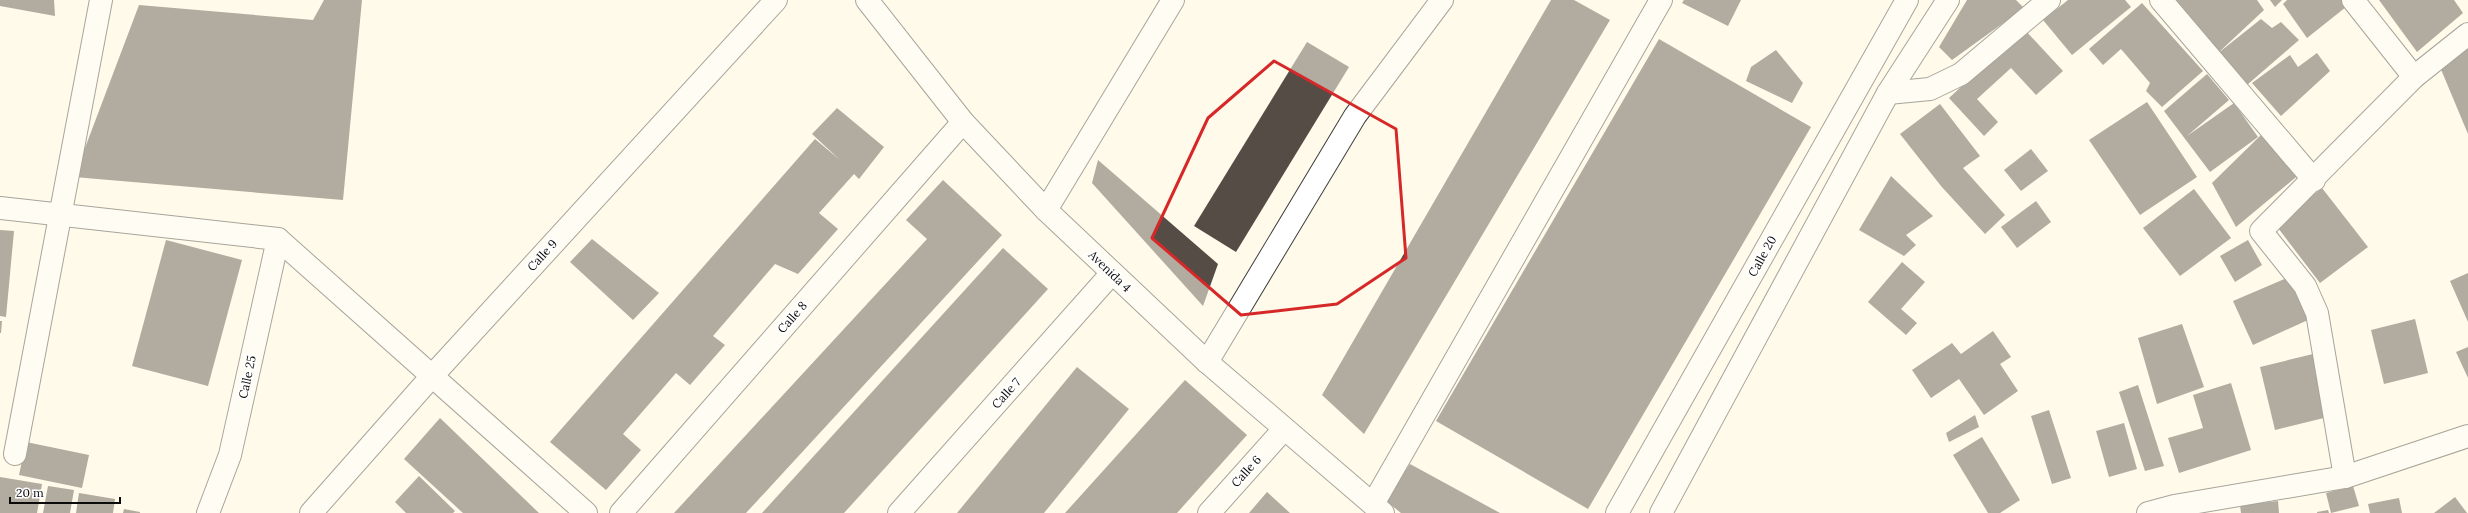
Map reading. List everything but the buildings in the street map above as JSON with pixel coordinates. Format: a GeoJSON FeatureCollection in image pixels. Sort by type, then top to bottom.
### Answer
{"type":"FeatureCollection","features":[{"type":"Feature","properties":{"kind":"street"},"geometry":{"type":"LineString","coordinates":[[15,454],[59,215],[101,0]]}},
{"type":"Feature","properties":{"kind":"street","name":"Calle 9"},"geometry":{"type":"LineString","coordinates":[[311,513],[432,376],[776,0]]}},
{"type":"Feature","properties":{"kind":"street","name":"Avenida 4"},"geometry":{"type":"LineString","coordinates":[[867,0],[963,122],[1046,210],[1207,362],[1378,508]]}},
{"type":"Feature","properties":{"kind":"street"},"geometry":{"type":"LineString","coordinates":[[1046,210],[1173,0]]}},
{"type":"Feature","properties":{"kind":"street"},"geometry":{"type":"LineString","coordinates":[[1207,362],[1355,116],[1442,0]]}},
{"type":"Feature","properties":{"kind":"street"},"geometry":{"type":"LineString","coordinates":[[1378,508],[1661,0]]}},
{"type":"Feature","properties":{"kind":"street","name":"Calle 20"},"geometry":{"type":"LineString","coordinates":[[1618,513],[1907,0]]}},
{"type":"Feature","properties":{"kind":"street"},"geometry":{"type":"LineString","coordinates":[[1661,513],[1888,93],[1948,0]]}},
{"type":"Feature","properties":{"kind":"street"},"geometry":{"type":"LineString","coordinates":[[1888,93],[1930,89],[1960,74],[2049,0]]}},
{"type":"Feature","properties":{"kind":"street"},"geometry":{"type":"LineString","coordinates":[[2160,0],[2314,180]]}},
{"type":"Feature","properties":{"kind":"street"},"geometry":{"type":"LineString","coordinates":[[2353,0],[2414,77]]}},
{"type":"Feature","properties":{"kind":"street"},"geometry":{"type":"LineString","coordinates":[[2345,477],[2317,313],[2305,286],[2260,231],[2314,180],[2414,77],[2468,34]]}},
{"type":"Feature","properties":{"kind":"street","name":"Calle 8"},"geometry":{"type":"LineString","coordinates":[[621,513],[963,122]]}},
{"type":"Feature","properties":{"kind":"street"},"geometry":{"type":"LineString","coordinates":[[0,208],[278,239],[586,513]]}},
{"type":"Feature","properties":{"kind":"street","name":"Calle 25"},"geometry":{"type":"LineString","coordinates":[[208,513],[230,455],[278,239]]}},
{"type":"Feature","properties":{"kind":"street","name":"Calle 7"},"geometry":{"type":"LineString","coordinates":[[899,513],[1112,273]]}},
{"type":"Feature","properties":{"kind":"street","name":"Calle 6"},"geometry":{"type":"LineString","coordinates":[[1209,513],[1284,429]]}},
{"type":"Feature","properties":{"kind":"street"},"geometry":{"type":"LineString","coordinates":[[2148,513],[2174,506],[2345,477],[2465,444]]}},
{"type":"Feature","properties":{"kind":"highlighted area"},"geometry":{"type":"Polygon","coordinates":[[[1274,61],[1396,129],[1406,258],[1337,304],[1241,315],[1152,238],[1208,118],[1274,61]]]}}]}
